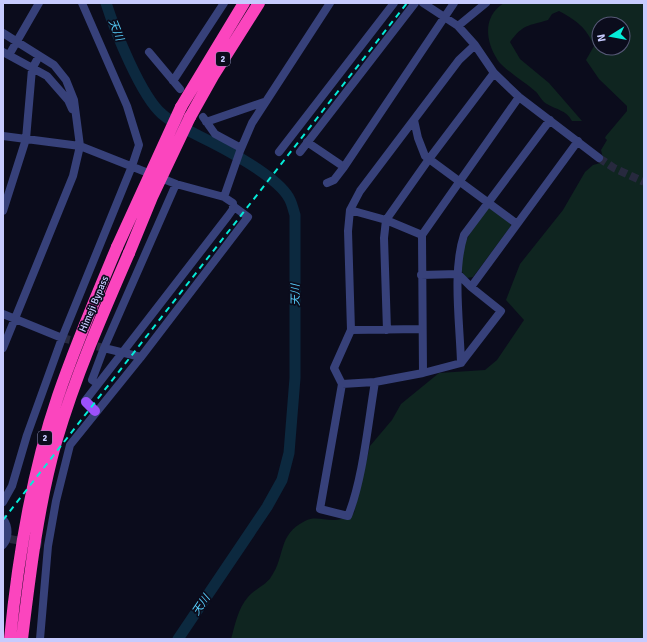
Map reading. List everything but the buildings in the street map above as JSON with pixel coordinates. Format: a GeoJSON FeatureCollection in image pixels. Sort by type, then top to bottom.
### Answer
{"type":"FeatureCollection","features":[{"type":"Feature","properties":{"kind":"highway","name":"Himeji Bypass"},"geometry":{"type":"LineString","coordinates":[[10,639],[20,557],[33,487],[58,397],[117,247],[181,107],[244,3]]}},
{"type":"Feature","properties":{"kind":"highway","name":"Himeji Bypass"},"geometry":{"type":"LineString","coordinates":[[22,639],[38,521],[58,436],[86,354],[152,197],[190,117],[213,76],[259,3]]}},
{"type":"Feature","properties":{"kind":"highway"},"geometry":{"type":"LineString","coordinates":[[5,639],[20,557]]}},
{"type":"Feature","properties":{"kind":"highway"},"geometry":{"type":"LineString","coordinates":[[30,639],[31,569]]}},
{"type":"Feature","properties":{"kind":"main road"},"geometry":{"type":"LineString","coordinates":[[86,402],[95,411]]}},
{"type":"Feature","properties":{"kind":"street"},"geometry":{"type":"LineString","coordinates":[[39,3],[17,41],[6,53],[32,69],[47,76],[68,100],[78,123]]}},
{"type":"Feature","properties":{"kind":"street"},"geometry":{"type":"LineString","coordinates":[[3,502],[12,486],[27,435],[62,338],[132,166],[139,145],[127,106],[82,3]]}},
{"type":"Feature","properties":{"kind":"street"},"geometry":{"type":"LineString","coordinates":[[173,81],[224,3]]}},
{"type":"Feature","properties":{"kind":"street"},"geometry":{"type":"LineString","coordinates":[[225,194],[240,149],[252,123],[264,102],[330,3]]}},
{"type":"Feature","properties":{"kind":"street"},"geometry":{"type":"LineString","coordinates":[[279,152],[394,3]]}},
{"type":"Feature","properties":{"kind":"street"},"geometry":{"type":"LineString","coordinates":[[300,152],[415,3]]}},
{"type":"Feature","properties":{"kind":"street"},"geometry":{"type":"LineString","coordinates":[[423,3],[458,26],[475,45],[494,73],[519,97],[599,158]]}},
{"type":"Feature","properties":{"kind":"street"},"geometry":{"type":"LineString","coordinates":[[327,183],[334,180],[344,167],[454,3]]}},
{"type":"Feature","properties":{"kind":"street"},"geometry":{"type":"LineString","coordinates":[[458,26],[486,3]]}},
{"type":"Feature","properties":{"kind":"street"},"geometry":{"type":"LineString","coordinates":[[3,33],[54,65],[66,80],[74,100],[80,146],[73,176],[3,348]]}},
{"type":"Feature","properties":{"kind":"street"},"geometry":{"type":"LineString","coordinates":[[375,382],[360,468],[352,505],[348,516],[320,509],[342,384],[334,368],[351,330],[348,231],[350,210],[360,191],[459,60],[475,45]]}},
{"type":"Feature","properties":{"kind":"street"},"geometry":{"type":"LineString","coordinates":[[149,52],[180,89]]}},
{"type":"Feature","properties":{"kind":"street"},"geometry":{"type":"LineString","coordinates":[[3,211],[26,139],[32,69],[39,56]]}},
{"type":"Feature","properties":{"kind":"street"},"geometry":{"type":"LineString","coordinates":[[386,330],[384,238],[386,220],[429,159],[494,73]]}},
{"type":"Feature","properties":{"kind":"street"},"geometry":{"type":"LineString","coordinates":[[423,373],[421,329],[422,235],[459,180],[519,97]]}},
{"type":"Feature","properties":{"kind":"street"},"geometry":{"type":"LineString","coordinates":[[240,149],[215,134],[205,119],[264,102]]}},
{"type":"Feature","properties":{"kind":"street"},"geometry":{"type":"LineString","coordinates":[[414,120],[418,138],[425,156],[517,224]]}},
{"type":"Feature","properties":{"kind":"street"},"geometry":{"type":"LineString","coordinates":[[461,363],[458,274],[459,251],[464,235],[550,120]]}},
{"type":"Feature","properties":{"kind":"street"},"geometry":{"type":"LineString","coordinates":[[3,136],[80,146],[176,184],[225,194],[233,203],[233,206],[248,217],[141,357],[70,445],[46,545],[40,639]]}},
{"type":"Feature","properties":{"kind":"street"},"geometry":{"type":"LineString","coordinates":[[471,287],[578,141]]}},
{"type":"Feature","properties":{"kind":"street"},"geometry":{"type":"LineString","coordinates":[[307,142],[344,167]]}},
{"type":"Feature","properties":{"kind":"street"},"geometry":{"type":"LineString","coordinates":[[98,384],[92,380],[104,348],[176,184]]}},
{"type":"Feature","properties":{"kind":"street"},"geometry":{"type":"LineString","coordinates":[[86,402],[85,401],[228,216],[233,209],[233,206]]}},
{"type":"Feature","properties":{"kind":"street"},"geometry":{"type":"LineString","coordinates":[[350,210],[386,220],[422,235]]}},
{"type":"Feature","properties":{"kind":"street"},"geometry":{"type":"LineString","coordinates":[[342,384],[375,382],[423,373],[461,363],[501,311],[471,287],[458,274],[421,275]]}},
{"type":"Feature","properties":{"kind":"street"},"geometry":{"type":"LineString","coordinates":[[3,314],[62,338]]}},
{"type":"Feature","properties":{"kind":"street"},"geometry":{"type":"LineString","coordinates":[[351,330],[421,329]]}},
{"type":"Feature","properties":{"kind":"street"},"geometry":{"type":"LineString","coordinates":[[104,348],[141,357]]}},
{"type":"Feature","properties":{"kind":"street"},"geometry":{"type":"LineString","coordinates":[[3,519],[7,526],[7,541]]}},
{"type":"Feature","properties":{"kind":"green space"},"geometry":{"type":"Polygon","coordinates":[[[504,3],[644,3],[644,639],[231,639],[237,617],[242,606],[251,594],[271,577],[276,569],[283,546],[290,533],[305,521],[311,519],[316,518],[333,520],[346,517],[354,513],[370,446],[392,420],[401,404],[439,373],[485,370],[497,360],[524,320],[506,300],[520,264],[563,210],[585,172],[593,165],[604,162],[601,150],[607,140],[605,138],[627,111],[627,106],[599,79],[586,60],[591,51],[591,56],[631,56],[631,16],[591,16],[591,39],[576,21],[559,11],[552,14],[548,20],[526,26],[510,42],[520,59],[549,83],[582,121],[572,121],[564,112],[545,103],[535,91],[500,63],[493,52],[488,36],[489,21],[497,8],[504,3]]]}},
{"type":"Feature","properties":{"kind":"green space"},"geometry":{"type":"Polygon","coordinates":[[[487,208],[501,214],[508,220],[511,226],[473,277],[467,278],[462,271],[460,262],[462,253],[465,243],[476,223],[487,208]]]}},
{"type":"Feature","properties":{"kind":"waterway","name":"天川"},"geometry":{"type":"LineString","coordinates":[[106,3],[137,78],[154,105],[162,114],[171,121],[248,163],[273,181],[283,189],[289,198],[295,215],[295,378],[289,453],[282,480],[267,507],[178,639]]}},
{"type":"Feature","properties":{"kind":"tunnel"},"geometry":{"type":"LineString","coordinates":[[599,158],[614,168],[644,182]]}},
{"type":"Feature","properties":{"kind":"tunnel"},"geometry":{"type":"LineString","coordinates":[[62,338],[104,348]]}},
{"type":"Feature","properties":{"kind":"tunnel"},"geometry":{"type":"LineString","coordinates":[[10,539],[44,545]]}},
{"type":"Feature","properties":{"kind":"railway"},"geometry":{"type":"LineString","coordinates":[[3,520],[407,3]]}}]}
